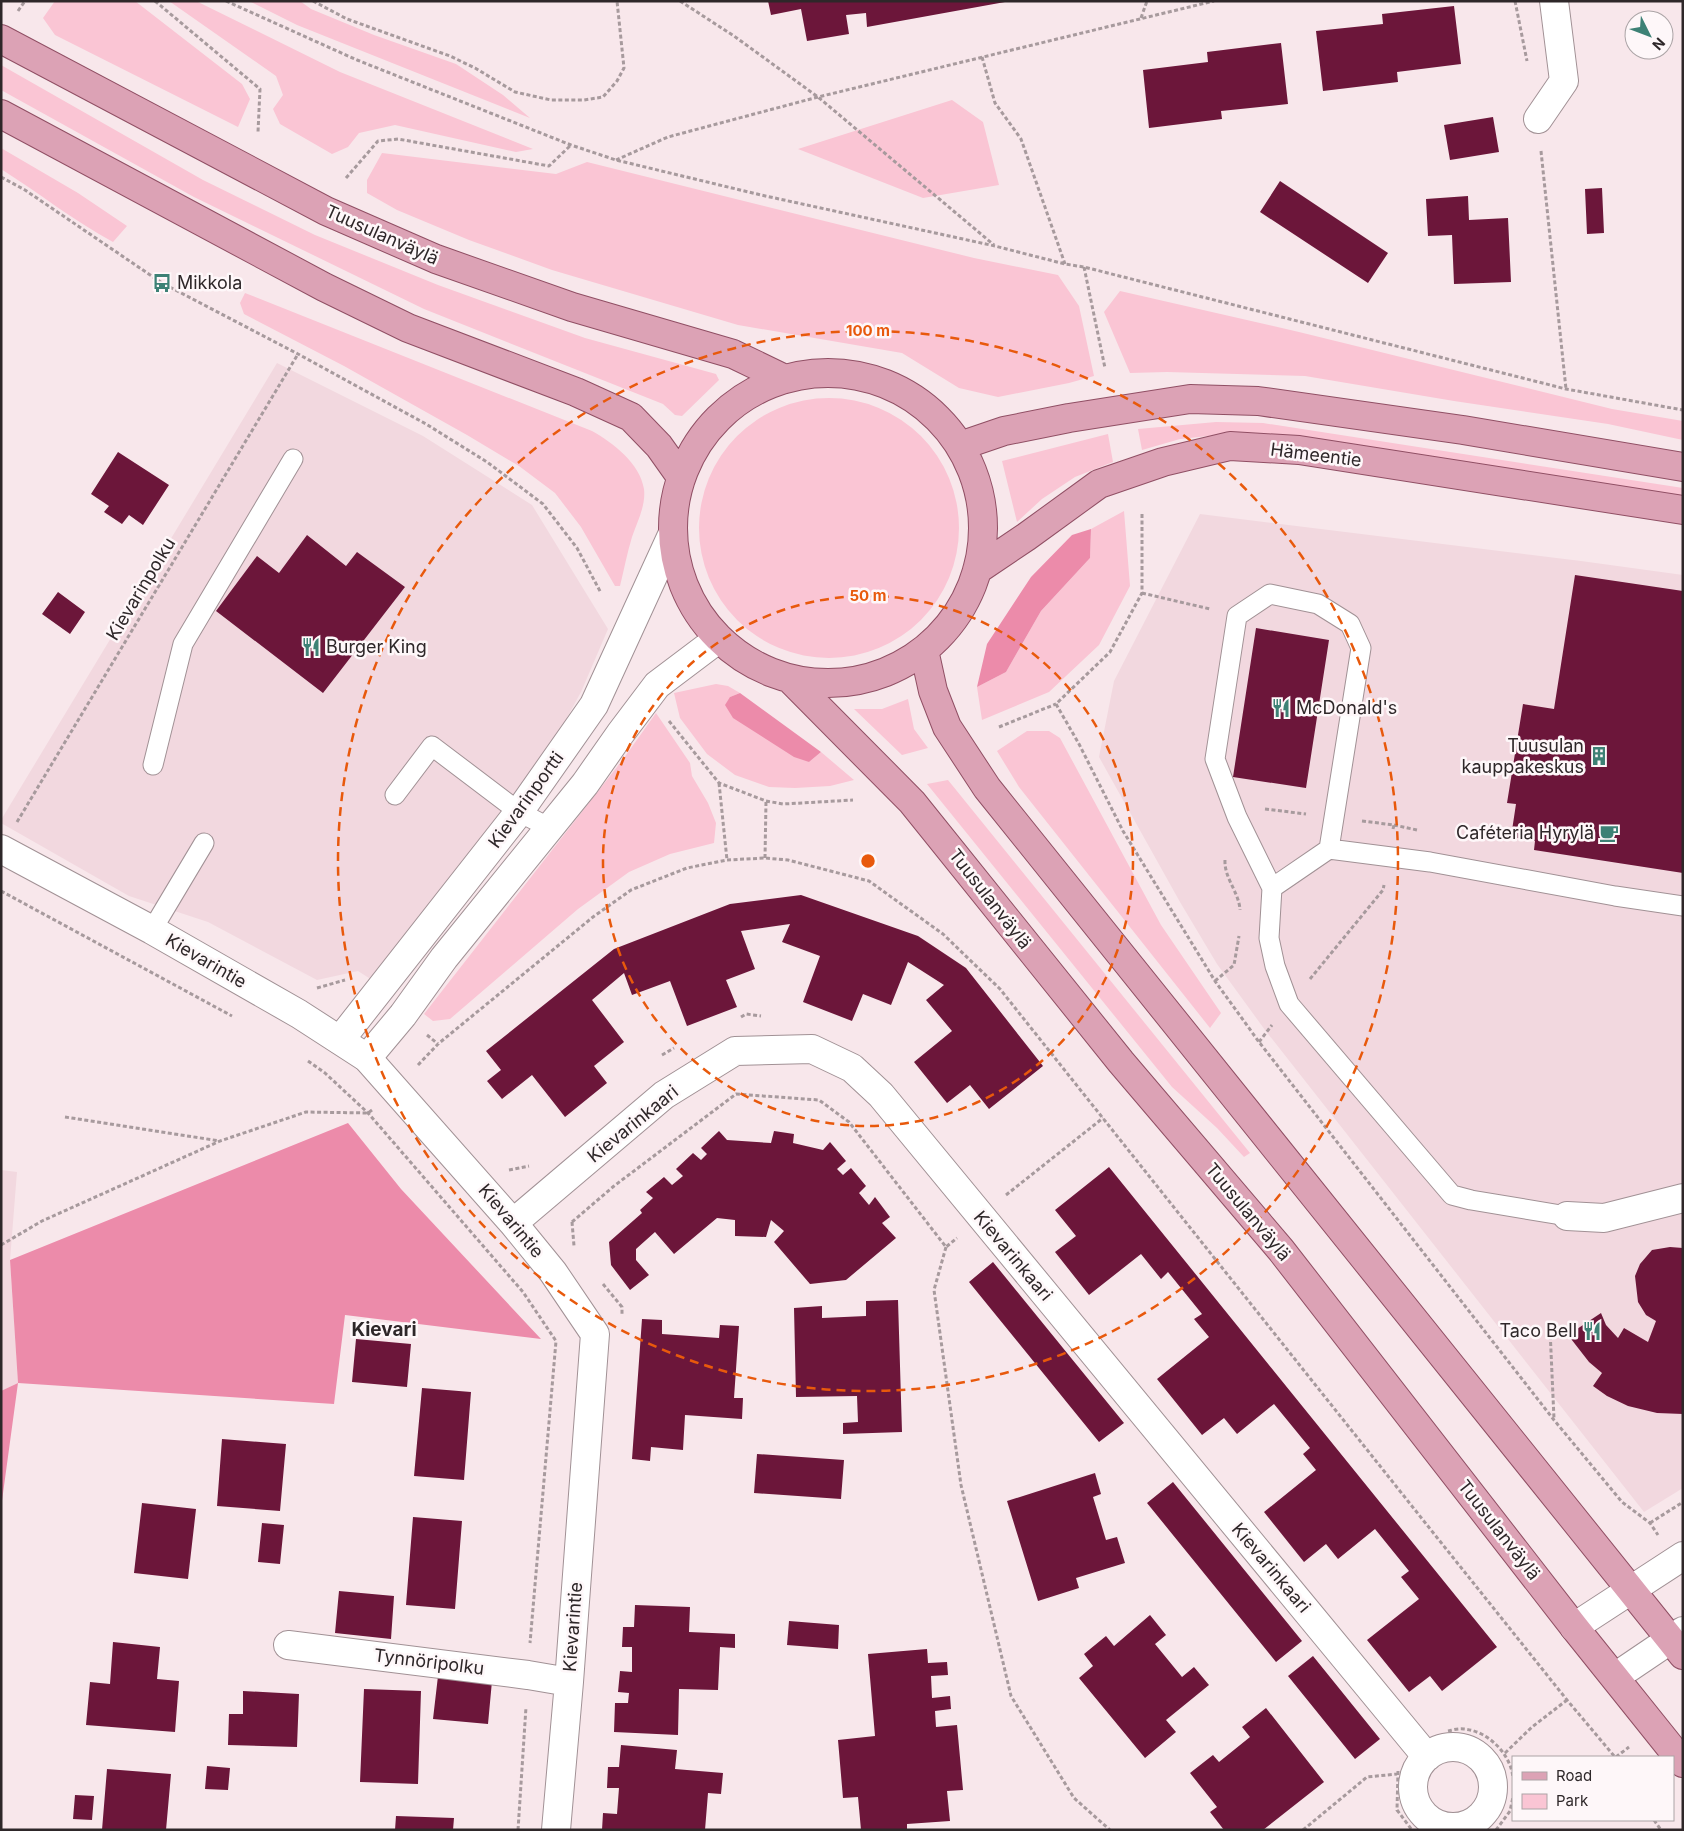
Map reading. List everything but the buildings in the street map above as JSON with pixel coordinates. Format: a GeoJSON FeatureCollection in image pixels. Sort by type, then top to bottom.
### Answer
{"type":"FeatureCollection","features":[{"type":"Feature","properties":{"kind":"main road","name":"Tuusulanväylä"},"geometry":{"type":"LineString","coordinates":[[1,39],[326,211],[428,256],[572,307],[733,354],[784,378]]}},
{"type":"Feature","properties":{"kind":"main road"},"geometry":{"type":"LineString","coordinates":[[1,114],[324,287],[408,328],[576,392],[631,417],[659,446],[681,477]]}},
{"type":"Feature","properties":{"kind":"main road"},"geometry":{"type":"LineString","coordinates":[[813,373],[843,373],[871,379],[898,389],[922,404],[943,423],[960,446],[973,471],[981,498],[984,527],[981,555],[974,583],[961,608],[945,631],[924,650],[900,666],[865,679],[847,682],[818,684],[791,680],[764,670],[739,656],[718,639],[700,617],[686,592],[676,564],[672,535],[674,505],[681,477],[693,450],[711,426],[732,406],[757,390],[784,378],[813,373]]}},
{"type":"Feature","properties":{"kind":"main road"},"geometry":{"type":"LineString","coordinates":[[960,446],[1004,431],[1069,418],[1190,399],[1258,401],[1463,430],[1683,467]]}},
{"type":"Feature","properties":{"kind":"main road","name":"Hämeentie"},"geometry":{"type":"LineString","coordinates":[[977,570],[1099,484],[1163,462],[1230,446],[1299,450],[1683,510]]}},
{"type":"Feature","properties":{"kind":"main road"},"geometry":{"type":"LineString","coordinates":[[924,650],[933,690],[947,727],[987,788],[1629,1591],[1679,1642]]}},
{"type":"Feature","properties":{"kind":"main road","name":"Tuusulanväylä"},"geometry":{"type":"LineString","coordinates":[[791,680],[912,802],[943,839],[1032,954],[1281,1250],[1683,1763]]}},
{"type":"Feature","properties":{"kind":"street"},"geometry":{"type":"LineString","coordinates":[[1538,119],[1564,81],[1554,1]]}},
{"type":"Feature","properties":{"kind":"street","name":"Kievarinportti"},"geometry":{"type":"LineString","coordinates":[[340,1040],[519,812],[594,705],[672,535]]}},
{"type":"Feature","properties":{"kind":"street","name":"Kievarinportti"},"geometry":{"type":"LineString","coordinates":[[367,1058],[403,1015],[450,951],[585,784],[620,734],[658,686],[718,639]]}},
{"type":"Feature","properties":{"kind":"street","name":"Kievarintie"},"geometry":{"type":"LineString","coordinates":[[1,849],[152,930],[299,1014],[367,1058],[554,1272],[595,1334],[556,1830]]}},
{"type":"Feature","properties":{"kind":"street","name":"Kievarinkaari"},"geometry":{"type":"LineString","coordinates":[[513,1223],[664,1095],[735,1052],[812,1049],[852,1068],[881,1095],[1427,1757]]}},
{"type":"Feature","properties":{"kind":"street"},"geometry":{"type":"LineString","coordinates":[[1566,1216],[1604,1218],[1683,1198]]}},
{"type":"Feature","properties":{"kind":"street"},"geometry":{"type":"LineString","coordinates":[[1574,1626],[1683,1556]]}},
{"type":"Feature","properties":{"kind":"street"},"geometry":{"type":"LineString","coordinates":[[1615,1677],[1679,1642]]}},
{"type":"Feature","properties":{"kind":"street","name":"Tynnöripolku"},"geometry":{"type":"LineString","coordinates":[[288,1645],[528,1675],[569,1682]]}},
{"type":"Feature","properties":{"kind":"lane"},"geometry":{"type":"LineString","coordinates":[[153,764],[182,644],[293,459]]}},
{"type":"Feature","properties":{"kind":"lane"},"geometry":{"type":"LineString","coordinates":[[1329,849],[1361,648],[1350,624],[1318,604],[1270,594],[1237,616],[1215,759],[1238,818],[1272,888],[1269,938],[1275,966],[1289,1004],[1452,1195],[1566,1216]]}},
{"type":"Feature","properties":{"kind":"lane"},"geometry":{"type":"LineString","coordinates":[[394,795],[432,746],[519,812],[550,828]]}},
{"type":"Feature","properties":{"kind":"lane"},"geometry":{"type":"LineString","coordinates":[[152,930],[204,843]]}},
{"type":"Feature","properties":{"kind":"lane"},"geometry":{"type":"LineString","coordinates":[[1272,888],[1329,849],[1430,862],[1615,896],[1683,906]]}},
{"type":"Feature","properties":{"kind":"path"},"geometry":{"type":"LineString","coordinates":[[18,11],[25,1]]}},
{"type":"Feature","properties":{"kind":"path"},"geometry":{"type":"LineString","coordinates":[[155,1],[260,89],[258,132]]}},
{"type":"Feature","properties":{"kind":"path"},"geometry":{"type":"LineString","coordinates":[[226,1],[357,60],[572,145],[616,160],[761,195],[1084,267],[1566,389],[1683,410]]}},
{"type":"Feature","properties":{"kind":"path"},"geometry":{"type":"LineString","coordinates":[[313,1],[347,19],[450,56],[475,68],[515,92],[550,100],[584,100],[603,97],[617,81],[624,68],[617,1]]}},
{"type":"Feature","properties":{"kind":"path"},"geometry":{"type":"LineString","coordinates":[[680,1],[734,36],[818,97],[995,246]]}},
{"type":"Feature","properties":{"kind":"path"},"geometry":{"type":"LineString","coordinates":[[1141,19],[1147,1]]}},
{"type":"Feature","properties":{"kind":"path"},"geometry":{"type":"LineString","coordinates":[[616,160],[668,137],[818,97],[1214,1]]}},
{"type":"Feature","properties":{"kind":"path"},"geometry":{"type":"LineString","coordinates":[[1515,1],[1527,65]]}},
{"type":"Feature","properties":{"kind":"path"},"geometry":{"type":"LineString","coordinates":[[982,56],[995,103],[1021,139],[1066,264]]}},
{"type":"Feature","properties":{"kind":"path"},"geometry":{"type":"LineString","coordinates":[[1538,119],[1566,389]]}},
{"type":"Feature","properties":{"kind":"path"},"geometry":{"type":"LineString","coordinates":[[346,178],[378,141],[398,138],[549,166],[572,145]]}},
{"type":"Feature","properties":{"kind":"path"},"geometry":{"type":"LineString","coordinates":[[1,177],[25,190],[162,283],[426,424],[487,462],[543,504],[577,548],[602,593]]}},
{"type":"Feature","properties":{"kind":"path"},"geometry":{"type":"LineString","coordinates":[[1084,267],[1105,368]]}},
{"type":"Feature","properties":{"kind":"path","name":"Kievarinpolku"},"geometry":{"type":"LineString","coordinates":[[15,825],[298,354]]}},
{"type":"Feature","properties":{"kind":"path"},"geometry":{"type":"LineString","coordinates":[[1142,593],[1237,616]]}},
{"type":"Feature","properties":{"kind":"path"},"geometry":{"type":"LineString","coordinates":[[999,727],[1056,704]]}},
{"type":"Feature","properties":{"kind":"path"},"geometry":{"type":"LineString","coordinates":[[669,721],[719,782],[766,801],[783,804],[853,800]]}},
{"type":"Feature","properties":{"kind":"path"},"geometry":{"type":"LineString","coordinates":[[719,782],[727,860]]}},
{"type":"Feature","properties":{"kind":"path"},"geometry":{"type":"LineString","coordinates":[[765,858],[766,801]]}},
{"type":"Feature","properties":{"kind":"path"},"geometry":{"type":"LineString","coordinates":[[1238,818],[1232,823],[1228,838],[1225,870],[1240,903],[1241,918]]}},
{"type":"Feature","properties":{"kind":"path"},"geometry":{"type":"LineString","coordinates":[[1258,1042],[1383,890],[1390,857]]}},
{"type":"Feature","properties":{"kind":"path"},"geometry":{"type":"LineString","coordinates":[[1,1245],[42,1220],[220,1141],[306,1112],[368,1113],[438,1044],[593,917],[631,890],[687,868],[727,860],[765,858],[788,860],[869,881],[943,934],[1000,989],[1567,1700],[1614,1756]]}},
{"type":"Feature","properties":{"kind":"path"},"geometry":{"type":"LineString","coordinates":[[1,891],[237,1019]]}},
{"type":"Feature","properties":{"kind":"path"},"geometry":{"type":"LineString","coordinates":[[1215,981],[1234,965],[1240,933]]}},
{"type":"Feature","properties":{"kind":"path"},"geometry":{"type":"LineString","coordinates":[[737,1018],[746,1014],[764,1016]]}},
{"type":"Feature","properties":{"kind":"path"},"geometry":{"type":"LineString","coordinates":[[660,1058],[676,1047]]}},
{"type":"Feature","properties":{"kind":"path"},"geometry":{"type":"LineString","coordinates":[[303,1058],[324,1073],[368,1113],[523,1292],[556,1342],[528,1675],[518,1830]]}},
{"type":"Feature","properties":{"kind":"path"},"geometry":{"type":"LineString","coordinates":[[572,1222],[614,1186],[736,1094],[819,1100],[849,1122],[946,1247]]}},
{"type":"Feature","properties":{"kind":"path"},"geometry":{"type":"LineString","coordinates":[[65,1117],[220,1141]]}},
{"type":"Feature","properties":{"kind":"path"},"geometry":{"type":"LineString","coordinates":[[1103,1118],[946,1247],[934,1290],[961,1485],[1011,1696],[1074,1798],[1110,1830]]}},
{"type":"Feature","properties":{"kind":"path"},"geometry":{"type":"LineString","coordinates":[[1550,1329],[1554,1420]]}},
{"type":"Feature","properties":{"kind":"path"},"geometry":{"type":"LineString","coordinates":[[1650,1523],[1683,1502]]}},
{"type":"Feature","properties":{"kind":"path"},"geometry":{"type":"LineString","coordinates":[[1505,1753],[1567,1700]]}},
{"type":"Feature","properties":{"kind":"path"},"geometry":{"type":"LineString","coordinates":[[1441,1732],[1464,1729],[1486,1736],[1505,1753],[1512,1772]]}},
{"type":"Feature","properties":{"kind":"path"},"geometry":{"type":"LineString","coordinates":[[1303,1830],[1367,1777],[1397,1774]]}},
{"type":"Feature","properties":{"kind":"path"},"geometry":{"type":"LineString","coordinates":[[1496,1830],[1510,1811],[1512,1802]]}},
{"type":"Feature","properties":{"kind":"shaded area"},"geometry":{"type":"Polygon","coordinates":[[[277,363],[423,436],[532,505],[608,629],[581,692],[546,756],[372,980],[358,971],[317,980],[208,922],[129,896],[1,823],[1,820],[277,363]]]}},
{"type":"Feature","properties":{"kind":"shaded area"},"geometry":{"type":"Polygon","coordinates":[[[1200,514],[1683,575],[1683,1488],[1644,1512],[1265,1030],[1217,964],[1099,757],[1114,681],[1200,514]]]}},
{"type":"Feature","properties":{"kind":"shaded area"},"geometry":{"type":"Polygon","coordinates":[[[1091,529],[1090,558],[1041,611],[1006,672],[977,687],[987,644],[1031,577],[1072,535],[1091,529]]]}},
{"type":"Feature","properties":{"kind":"shaded area"},"geometry":{"type":"Polygon","coordinates":[[[740,693],[821,752],[809,762],[794,757],[733,718],[725,705],[730,697],[740,693]]]}},
{"type":"Feature","properties":{"kind":"shaded area"},"geometry":{"type":"Polygon","coordinates":[[[348,1123],[401,1189],[541,1339],[345,1315],[334,1404],[18,1383],[10,1260],[348,1123]]]}},
{"type":"Feature","properties":{"kind":"shaded area"},"geometry":{"type":"Polygon","coordinates":[[[1,1170],[17,1172],[10,1260],[18,1383],[1,1391],[1,1170]]]}},
{"type":"Feature","properties":{"kind":"shaded area"},"geometry":{"type":"Polygon","coordinates":[[[18,1383],[1,1508],[1,1391],[18,1383]]]}},
{"type":"Feature","properties":{"kind":"green space"},"geometry":{"type":"Polygon","coordinates":[[[55,1],[135,1],[242,84],[250,99],[238,127],[55,35],[43,18],[55,1]]]}},
{"type":"Feature","properties":{"kind":"green space"},"geometry":{"type":"Polygon","coordinates":[[[169,1],[196,1],[340,72],[533,149],[516,152],[395,125],[359,133],[348,147],[332,154],[280,124],[273,109],[283,95],[276,76],[169,1]]]}},
{"type":"Feature","properties":{"kind":"green space"},"geometry":{"type":"Polygon","coordinates":[[[249,1],[300,1],[311,9],[374,35],[456,64],[503,95],[530,118],[297,25],[249,1]]]}},
{"type":"Feature","properties":{"kind":"green space"},"geometry":{"type":"Polygon","coordinates":[[[1,65],[203,180],[315,235],[438,285],[585,338],[716,374],[719,380],[682,416],[675,415],[663,404],[424,309],[194,197],[1,90],[1,65]]]}},
{"type":"Feature","properties":{"kind":"green space"},"geometry":{"type":"Polygon","coordinates":[[[952,100],[983,122],[999,185],[923,198],[798,149],[952,100]]]}},
{"type":"Feature","properties":{"kind":"green space"},"geometry":{"type":"Polygon","coordinates":[[[1,148],[78,193],[127,226],[113,242],[84,225],[1,169],[1,148]]]}},
{"type":"Feature","properties":{"kind":"green space"},"geometry":{"type":"Polygon","coordinates":[[[382,153],[556,174],[587,162],[974,258],[1058,275],[1079,306],[1094,376],[998,397],[959,388],[902,353],[738,325],[552,270],[469,240],[397,210],[367,193],[367,180],[382,153]]]}},
{"type":"Feature","properties":{"kind":"green space"},"geometry":{"type":"Polygon","coordinates":[[[1120,291],[1299,332],[1612,409],[1683,421],[1683,440],[1608,424],[1305,376],[1167,372],[1130,373],[1104,312],[1120,291]]]}},
{"type":"Feature","properties":{"kind":"green space"},"geometry":{"type":"Polygon","coordinates":[[[245,293],[592,431],[617,448],[637,471],[644,489],[642,508],[630,543],[620,586],[615,586],[581,527],[555,493],[519,466],[467,435],[344,366],[244,314],[240,303],[245,293]]]}},
{"type":"Feature","properties":{"kind":"green space"},"geometry":{"type":"Polygon","coordinates":[[[816,398],[842,398],[867,403],[891,413],[912,427],[930,445],[950,478],[957,503],[959,528],[957,553],[950,578],[930,611],[912,629],[891,643],[867,653],[842,658],[816,658],[791,653],[767,643],[746,629],[728,611],[714,590],[704,566],[699,541],[699,515],[704,490],[714,466],[728,445],[746,427],[767,413],[791,403],[816,398]]]}},
{"type":"Feature","properties":{"kind":"green space"},"geometry":{"type":"Polygon","coordinates":[[[1216,422],[1263,423],[1683,488],[1683,498],[1366,447],[1261,434],[1218,435],[1180,439],[1142,450],[1138,429],[1216,422]]]}},
{"type":"Feature","properties":{"kind":"green space"},"geometry":{"type":"Polygon","coordinates":[[[1108,434],[1113,462],[1075,477],[1042,499],[1017,522],[1002,461],[1108,434]]]}},
{"type":"Feature","properties":{"kind":"green space"},"geometry":{"type":"Polygon","coordinates":[[[1124,511],[1130,586],[1099,645],[1049,692],[982,720],[977,687],[1006,672],[1041,611],[1090,558],[1091,529],[1124,511]]]}},
{"type":"Feature","properties":{"kind":"green space"},"geometry":{"type":"Polygon","coordinates":[[[716,684],[728,686],[740,693],[730,697],[809,762],[821,752],[854,780],[830,786],[769,787],[735,775],[707,754],[680,718],[674,693],[716,684]]]}},
{"type":"Feature","properties":{"kind":"green space"},"geometry":{"type":"Polygon","coordinates":[[[908,699],[914,729],[928,748],[902,755],[854,709],[882,709],[908,699]]]}},
{"type":"Feature","properties":{"kind":"green space"},"geometry":{"type":"Polygon","coordinates":[[[656,713],[690,763],[692,776],[708,803],[716,823],[714,843],[670,854],[629,872],[578,909],[450,1019],[433,1021],[424,1014],[624,758],[656,713]]]}},
{"type":"Feature","properties":{"kind":"green space"},"geometry":{"type":"Polygon","coordinates":[[[1027,731],[1049,731],[1060,738],[1161,925],[1221,1013],[1210,1028],[1019,787],[997,751],[1027,731]]]}},
{"type":"Feature","properties":{"kind":"green space"},"geometry":{"type":"Polygon","coordinates":[[[948,780],[1250,1153],[1244,1157],[1217,1128],[1172,1087],[927,784],[948,780]]]}},
{"type":"Feature","properties":{"kind":"place","name":"Mikkola"},"geometry":{"type":"Point","coordinates":[162,283]}},
{"type":"Feature","properties":{"kind":"place","name":"Burger King"},"geometry":{"type":"Point","coordinates":[311,647]}},
{"type":"Feature","properties":{"kind":"place","name":"McDonald's"},"geometry":{"type":"Point","coordinates":[1281,708]}},
{"type":"Feature","properties":{"kind":"place","name":"Tuusulan kauppakeskus"},"geometry":{"type":"Point","coordinates":[1599,756]}},
{"type":"Feature","properties":{"kind":"place","name":"Caféteria Hyrylä"},"geometry":{"type":"Point","coordinates":[1609,833]}},
{"type":"Feature","properties":{"kind":"place","name":"Taco Bell"},"geometry":{"type":"Point","coordinates":[1592,1331]}},
{"type":"Feature","properties":{"kind":"district","name":"Kievari"},"geometry":{"type":"Point","coordinates":[384,1329]}}]}
